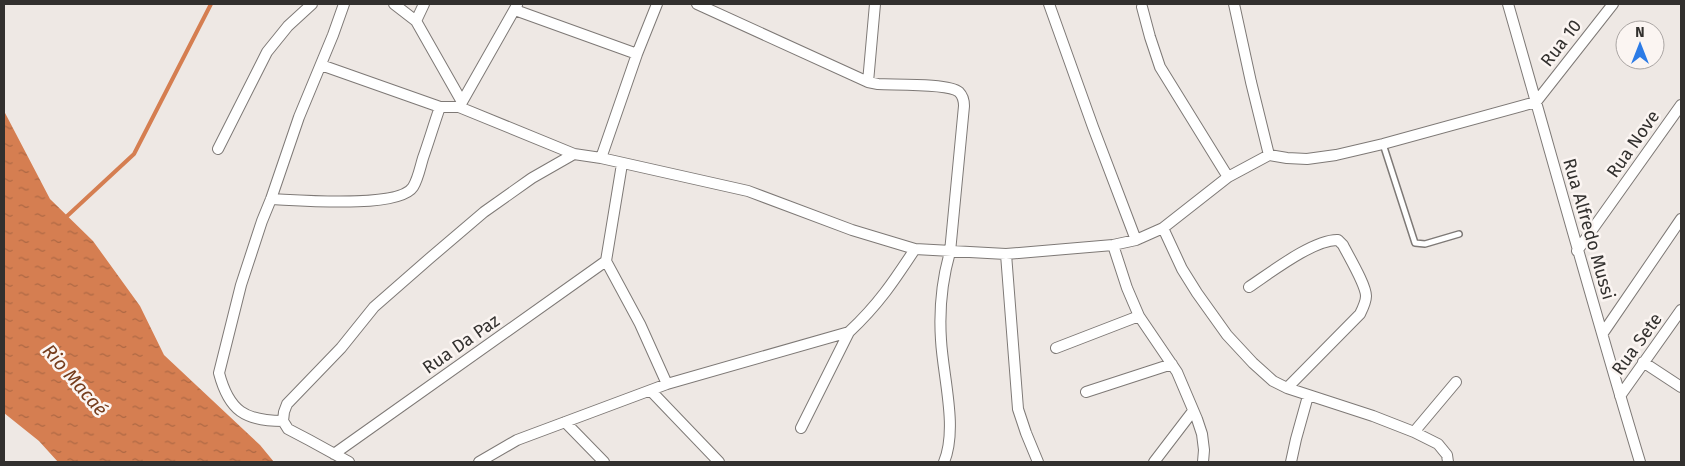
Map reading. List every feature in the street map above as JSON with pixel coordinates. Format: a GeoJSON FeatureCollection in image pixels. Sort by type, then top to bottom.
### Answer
{"type":"FeatureCollection","features":[{"type":"Feature","properties":{"kind":"street"},"geometry":{"type":"LineString","coordinates":[[218,149],[267,52],[281,34],[312,4]]}},
{"type":"Feature","properties":{"kind":"street"},"geometry":{"type":"LineString","coordinates":[[283,420],[265,421],[243,414],[230,400],[222,385],[219,372],[241,285],[262,221],[296,126],[344,4]]}},
{"type":"Feature","properties":{"kind":"street"},"geometry":{"type":"LineString","coordinates":[[394,4],[416,21],[461,105]]}},
{"type":"Feature","properties":{"kind":"street"},"geometry":{"type":"LineString","coordinates":[[416,21],[424,4]]}},
{"type":"Feature","properties":{"kind":"street"},"geometry":{"type":"LineString","coordinates":[[601,158],[637,54],[658,4]]}},
{"type":"Feature","properties":{"kind":"street"},"geometry":{"type":"LineString","coordinates":[[701,4],[868,82],[946,87],[958,91],[963,98],[964,106],[950,252],[944,273],[940,313],[950,432],[949,451],[944,462]]}},
{"type":"Feature","properties":{"kind":"street"},"geometry":{"type":"LineString","coordinates":[[868,82],[875,4]]}},
{"type":"Feature","properties":{"kind":"street"},"geometry":{"type":"LineString","coordinates":[[1049,4],[1136,240]]}},
{"type":"Feature","properties":{"kind":"street"},"geometry":{"type":"LineString","coordinates":[[1234,4],[1269,155]]}},
{"type":"Feature","properties":{"kind":"street","name":"Rua Alfredo Mussi"},"geometry":{"type":"LineString","coordinates":[[1508,4],[1577,251],[1640,462]]}},
{"type":"Feature","properties":{"kind":"street","name":"Rua 10"},"geometry":{"type":"LineString","coordinates":[[1536,102],[1613,4]]}},
{"type":"Feature","properties":{"kind":"street"},"geometry":{"type":"LineString","coordinates":[[461,105],[516,7],[637,54]]}},
{"type":"Feature","properties":{"kind":"street"},"geometry":{"type":"LineString","coordinates":[[1142,7],[1154,53],[1160,67],[1228,177]]}},
{"type":"Feature","properties":{"kind":"street"},"geometry":{"type":"LineString","coordinates":[[321,65],[440,107],[461,105],[574,154],[601,158],[748,191],[852,230],[915,249],[1006,254],[1113,246],[1136,240],[1163,228],[1228,177],[1269,155],[1307,159],[1336,155],[1536,102]]}},
{"type":"Feature","properties":{"kind":"street","name":"Rua Nove"},"geometry":{"type":"LineString","coordinates":[[1577,251],[1681,105]]}},
{"type":"Feature","properties":{"kind":"street"},"geometry":{"type":"LineString","coordinates":[[271,199],[349,202],[386,199],[406,194],[412,188],[418,174],[440,107]]}},
{"type":"Feature","properties":{"kind":"street"},"geometry":{"type":"LineString","coordinates":[[349,462],[288,430],[283,420],[287,404],[341,348],[374,307],[484,212],[532,178],[574,154]]}},
{"type":"Feature","properties":{"kind":"street"},"geometry":{"type":"LineString","coordinates":[[622,164],[606,261],[640,324],[667,384]]}},
{"type":"Feature","properties":{"kind":"street"},"geometry":{"type":"LineString","coordinates":[[1603,333],[1681,219]]}},
{"type":"Feature","properties":{"kind":"street"},"geometry":{"type":"LineString","coordinates":[[1163,228],[1190,284],[1227,335],[1253,363],[1274,381],[1308,396],[1373,416],[1414,432],[1438,444],[1447,455],[1448,462]]}},
{"type":"Feature","properties":{"kind":"street"},"geometry":{"type":"LineString","coordinates":[[1249,287],[1305,251],[1329,240],[1338,240],[1343,246],[1363,285],[1366,295],[1360,314],[1287,388]]}},
{"type":"Feature","properties":{"kind":"street"},"geometry":{"type":"LineString","coordinates":[[1113,246],[1126,288],[1140,316],[1172,364],[1193,410],[1202,434],[1203,462]]}},
{"type":"Feature","properties":{"kind":"street"},"geometry":{"type":"LineString","coordinates":[[801,428],[849,332],[869,313],[888,290],[915,249]]}},
{"type":"Feature","properties":{"kind":"street"},"geometry":{"type":"LineString","coordinates":[[1006,254],[1018,409],[1038,462]]}},
{"type":"Feature","properties":{"kind":"street","name":"Rua Da Paz"},"geometry":{"type":"LineString","coordinates":[[334,454],[606,261]]}},
{"type":"Feature","properties":{"kind":"street","name":"Rua Sete"},"geometry":{"type":"LineString","coordinates":[[1620,396],[1681,310]]}},
{"type":"Feature","properties":{"kind":"street"},"geometry":{"type":"LineString","coordinates":[[1056,348],[1140,316]]}},
{"type":"Feature","properties":{"kind":"street"},"geometry":{"type":"LineString","coordinates":[[479,462],[517,440],[667,384],[849,332]]}},
{"type":"Feature","properties":{"kind":"street"},"geometry":{"type":"LineString","coordinates":[[1643,362],[1681,387]]}},
{"type":"Feature","properties":{"kind":"street"},"geometry":{"type":"LineString","coordinates":[[1086,392],[1172,364]]}},
{"type":"Feature","properties":{"kind":"street"},"geometry":{"type":"LineString","coordinates":[[1414,432],[1456,382]]}},
{"type":"Feature","properties":{"kind":"street"},"geometry":{"type":"LineString","coordinates":[[651,391],[719,462]]}},
{"type":"Feature","properties":{"kind":"street"},"geometry":{"type":"LineString","coordinates":[[1292,462],[1296,439],[1308,396]]}},
{"type":"Feature","properties":{"kind":"street"},"geometry":{"type":"LineString","coordinates":[[1154,462],[1193,410]]}},
{"type":"Feature","properties":{"kind":"street"},"geometry":{"type":"LineString","coordinates":[[565,422],[604,462]]}},
{"type":"Feature","properties":{"kind":"lane"},"geometry":{"type":"LineString","coordinates":[[1383,144],[1415,243],[1426,244],[1459,234]]}},
{"type":"Feature","properties":{"kind":"water","name":"Rio Macaé"},"geometry":{"type":"Polygon","coordinates":[[[4,111],[50,199],[93,241],[140,306],[164,355],[260,445],[274,462],[58,462],[39,441],[4,413],[4,111]]]}},
{"type":"Feature","properties":{"kind":"waterway"},"geometry":{"type":"LineString","coordinates":[[65,218],[134,154],[211,4]]}}]}
